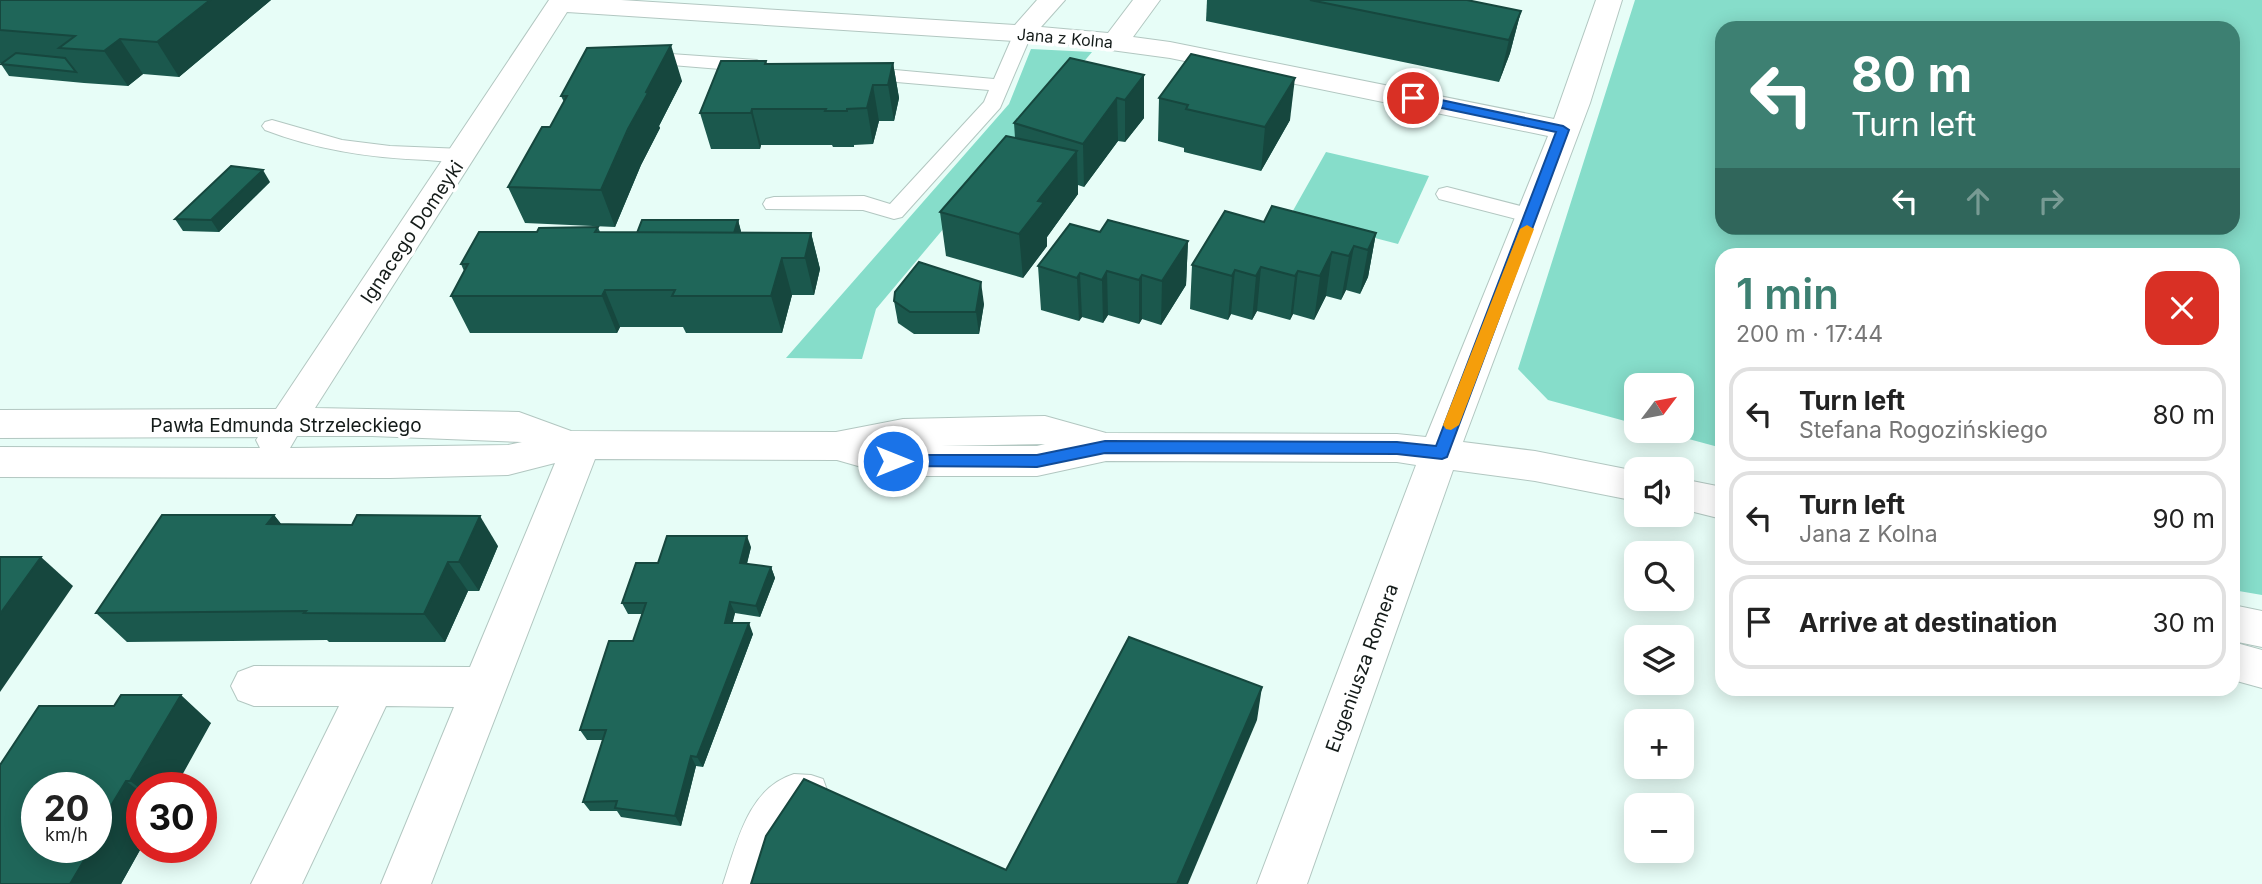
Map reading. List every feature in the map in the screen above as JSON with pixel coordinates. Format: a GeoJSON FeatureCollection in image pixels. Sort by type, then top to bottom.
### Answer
{"type":"FeatureCollection","features":[{"type":"Feature","properties":{"kind":"street"},"geometry":{"type":"LineString","coordinates":[[1023,33],[1028,24],[1052,0]]}},
{"type":"Feature","properties":{"kind":"street"},"geometry":{"type":"LineString","coordinates":[[1115,42],[1147,0]]}},
{"type":"Feature","properties":{"kind":"street","name":"Eugeniusza Romera"},"geometry":{"type":"LineString","coordinates":[[1282,884],[1575,103],[1609,0]]}},
{"type":"Feature","properties":{"kind":"street","name":"Jana z Kolna"},"geometry":{"type":"LineString","coordinates":[[561,2],[1023,33],[1115,42],[1170,50],[1563,130]]}},
{"type":"Feature","properties":{"kind":"street","name":"Ignacego Domeyki"},"geometry":{"type":"LineString","coordinates":[[260,462],[561,2]]}},
{"type":"Feature","properties":{"kind":"street","name":"Pawła Edmunda Strzeleckiego"},"geometry":{"type":"LineString","coordinates":[[0,424],[372,422],[519,426],[575,446]]}},
{"type":"Feature","properties":{"kind":"street"},"geometry":{"type":"LineString","coordinates":[[406,884],[575,446]]}},
{"type":"Feature","properties":{"kind":"street","name":"Pawła Edmunda Strzeleckiego"},"geometry":{"type":"LineString","coordinates":[[0,462],[508,460],[575,446],[836,446],[893,461],[1037,461],[1105,447],[1397,448],[1535,466],[1624,484]]}},
{"type":"Feature","properties":{"kind":"street"},"geometry":{"type":"LineString","coordinates":[[1694,497],[1715,501]]}},
{"type":"Feature","properties":{"kind":"street"},"geometry":{"type":"LineString","coordinates":[[2240,624],[2262,629]]}},
{"type":"Feature","properties":{"kind":"street"},"geometry":{"type":"LineString","coordinates":[[2240,664],[2262,669]]}},
{"type":"Feature","properties":{"kind":"street"},"geometry":{"type":"LineString","coordinates":[[254,686],[484,687]]}},
{"type":"Feature","properties":{"kind":"street"},"geometry":{"type":"LineString","coordinates":[[276,884],[372,687]]}},
{"type":"Feature","properties":{"kind":"lane"},"geometry":{"type":"LineString","coordinates":[[774,204],[864,203],[894,212],[993,104],[1023,33]]}},
{"type":"Feature","properties":{"kind":"lane"},"geometry":{"type":"LineString","coordinates":[[636,58],[775,68]]}},
{"type":"Feature","properties":{"kind":"lane"},"geometry":{"type":"LineString","coordinates":[[845,72],[1000,85]]}},
{"type":"Feature","properties":{"kind":"lane"},"geometry":{"type":"LineString","coordinates":[[272,126],[309,139],[367,150],[463,155]]}},
{"type":"Feature","properties":{"kind":"lane"},"geometry":{"type":"LineString","coordinates":[[1447,194],[1532,216]]}},
{"type":"Feature","properties":{"kind":"lane"},"geometry":{"type":"LineString","coordinates":[[740,884],[763,822],[776,801],[792,789],[811,790]]}},
{"type":"Feature","properties":{"kind":"green space"},"geometry":{"type":"Polygon","coordinates":[[[1635,0],[2262,0],[2262,595],[2240,591],[2240,248],[1715,248],[1715,446],[1694,440],[1694,373],[1624,373],[1624,421],[1548,400],[1518,369],[1635,0]]]}},
{"type":"Feature","properties":{"kind":"green space"},"geometry":{"type":"Polygon","coordinates":[[[1031,49],[1092,52],[876,309],[862,359],[786,358],[1009,104],[1031,49]]]}},
{"type":"Feature","properties":{"kind":"green space"},"geometry":{"type":"Polygon","coordinates":[[[1326,152],[1429,176],[1398,244],[1290,216],[1326,152]]]}},
{"type":"Feature","properties":{"kind":"building"},"geometry":{"type":"Polygon","coordinates":[[[0,0],[210,0],[157,42],[120,39],[104,51],[59,48],[75,36],[0,30],[0,0]]]}},
{"type":"Feature","properties":{"kind":"building"},"geometry":{"type":"Polygon","coordinates":[[[1310,0],[1467,0],[1521,11],[1509,40],[1310,0]]]}},
{"type":"Feature","properties":{"kind":"building"},"geometry":{"type":"Polygon","coordinates":[[[671,45],[628,129],[601,190],[508,187],[542,127],[550,127],[567,96],[561,96],[587,48],[671,45]]]}},
{"type":"Feature","properties":{"kind":"building"},"geometry":{"type":"Polygon","coordinates":[[[16,53],[65,58],[76,72],[1,64],[16,53]]]}},
{"type":"Feature","properties":{"kind":"building"},"geometry":{"type":"Polygon","coordinates":[[[1191,54],[1295,78],[1265,127],[1186,109],[1188,105],[1159,98],[1191,54]]]}},
{"type":"Feature","properties":{"kind":"building"},"geometry":{"type":"Polygon","coordinates":[[[1070,58],[1144,75],[1125,100],[1117,98],[1083,144],[1014,123],[1070,58]]]}},
{"type":"Feature","properties":{"kind":"building"},"geometry":{"type":"Polygon","coordinates":[[[721,61],[766,61],[765,64],[893,63],[888,85],[873,85],[867,108],[847,111],[752,109],[751,113],[700,113],[721,61]]]}},
{"type":"Feature","properties":{"kind":"building"},"geometry":{"type":"Polygon","coordinates":[[[1006,136],[1077,151],[1038,201],[1044,202],[1019,234],[940,212],[1006,136]]]}},
{"type":"Feature","properties":{"kind":"building"},"geometry":{"type":"Polygon","coordinates":[[[231,166],[263,170],[211,220],[175,219],[231,166]]]}},
{"type":"Feature","properties":{"kind":"building"},"geometry":{"type":"Polygon","coordinates":[[[1272,206],[1376,233],[1368,250],[1354,246],[1349,256],[1332,252],[1320,276],[1298,271],[1295,276],[1261,267],[1256,276],[1235,270],[1232,276],[1192,265],[1225,211],[1264,222],[1272,206]]]}},
{"type":"Feature","properties":{"kind":"building"},"geometry":{"type":"Polygon","coordinates":[[[642,220],[738,220],[734,233],[637,233],[642,220]]]}},
{"type":"Feature","properties":{"kind":"building"},"geometry":{"type":"Polygon","coordinates":[[[1108,220],[1188,241],[1162,281],[1142,275],[1139,280],[1107,271],[1102,280],[1080,273],[1077,278],[1038,266],[1070,224],[1100,232],[1108,220]]]}},
{"type":"Feature","properties":{"kind":"building"},"geometry":{"type":"Polygon","coordinates":[[[598,227],[595,232],[811,233],[805,258],[782,258],[771,296],[672,296],[675,290],[605,290],[602,296],[451,296],[468,264],[461,264],[479,232],[537,232],[539,228],[598,227]]]}},
{"type":"Feature","properties":{"kind":"building"},"geometry":{"type":"Polygon","coordinates":[[[919,262],[981,282],[976,312],[910,312],[894,301],[895,292],[919,262]]]}},
{"type":"Feature","properties":{"kind":"building"},"geometry":{"type":"Polygon","coordinates":[[[162,515],[274,515],[267,524],[352,525],[357,515],[480,516],[459,562],[448,562],[424,614],[304,613],[306,611],[96,613],[162,515]]]}},
{"type":"Feature","properties":{"kind":"building"},"geometry":{"type":"Polygon","coordinates":[[[667,536],[747,536],[740,563],[771,567],[756,606],[730,602],[725,623],[749,623],[697,757],[691,756],[675,816],[615,808],[617,801],[583,802],[606,730],[580,730],[609,641],[633,641],[646,603],[622,603],[636,563],[658,563],[667,536]]]}},
{"type":"Feature","properties":{"kind":"building"},"geometry":{"type":"Polygon","coordinates":[[[0,557],[41,557],[0,614],[0,557]]]}},
{"type":"Feature","properties":{"kind":"building"},"geometry":{"type":"Polygon","coordinates":[[[1129,637],[1262,687],[1177,884],[751,884],[766,836],[804,779],[1006,870],[1129,637]]]}},
{"type":"Feature","properties":{"kind":"building"},"geometry":{"type":"Polygon","coordinates":[[[121,695],[181,695],[135,772],[126,772],[126,781],[112,804],[112,772],[21,772],[21,863],[82,863],[70,884],[0,884],[0,765],[39,706],[114,706],[121,695]]]}},
{"type":"Feature","properties":{"kind":"slow traffic"},"geometry":{"type":"LineString","coordinates":[[1451,425],[1527,229]]}},
{"type":"Feature","properties":{"kind":"route"},"geometry":{"type":"LineString","coordinates":[[893,461],[1037,461],[1105,447],[1397,448],[1442,453],[1459,401],[1468,384],[1563,130],[1413,98]]}}]}
